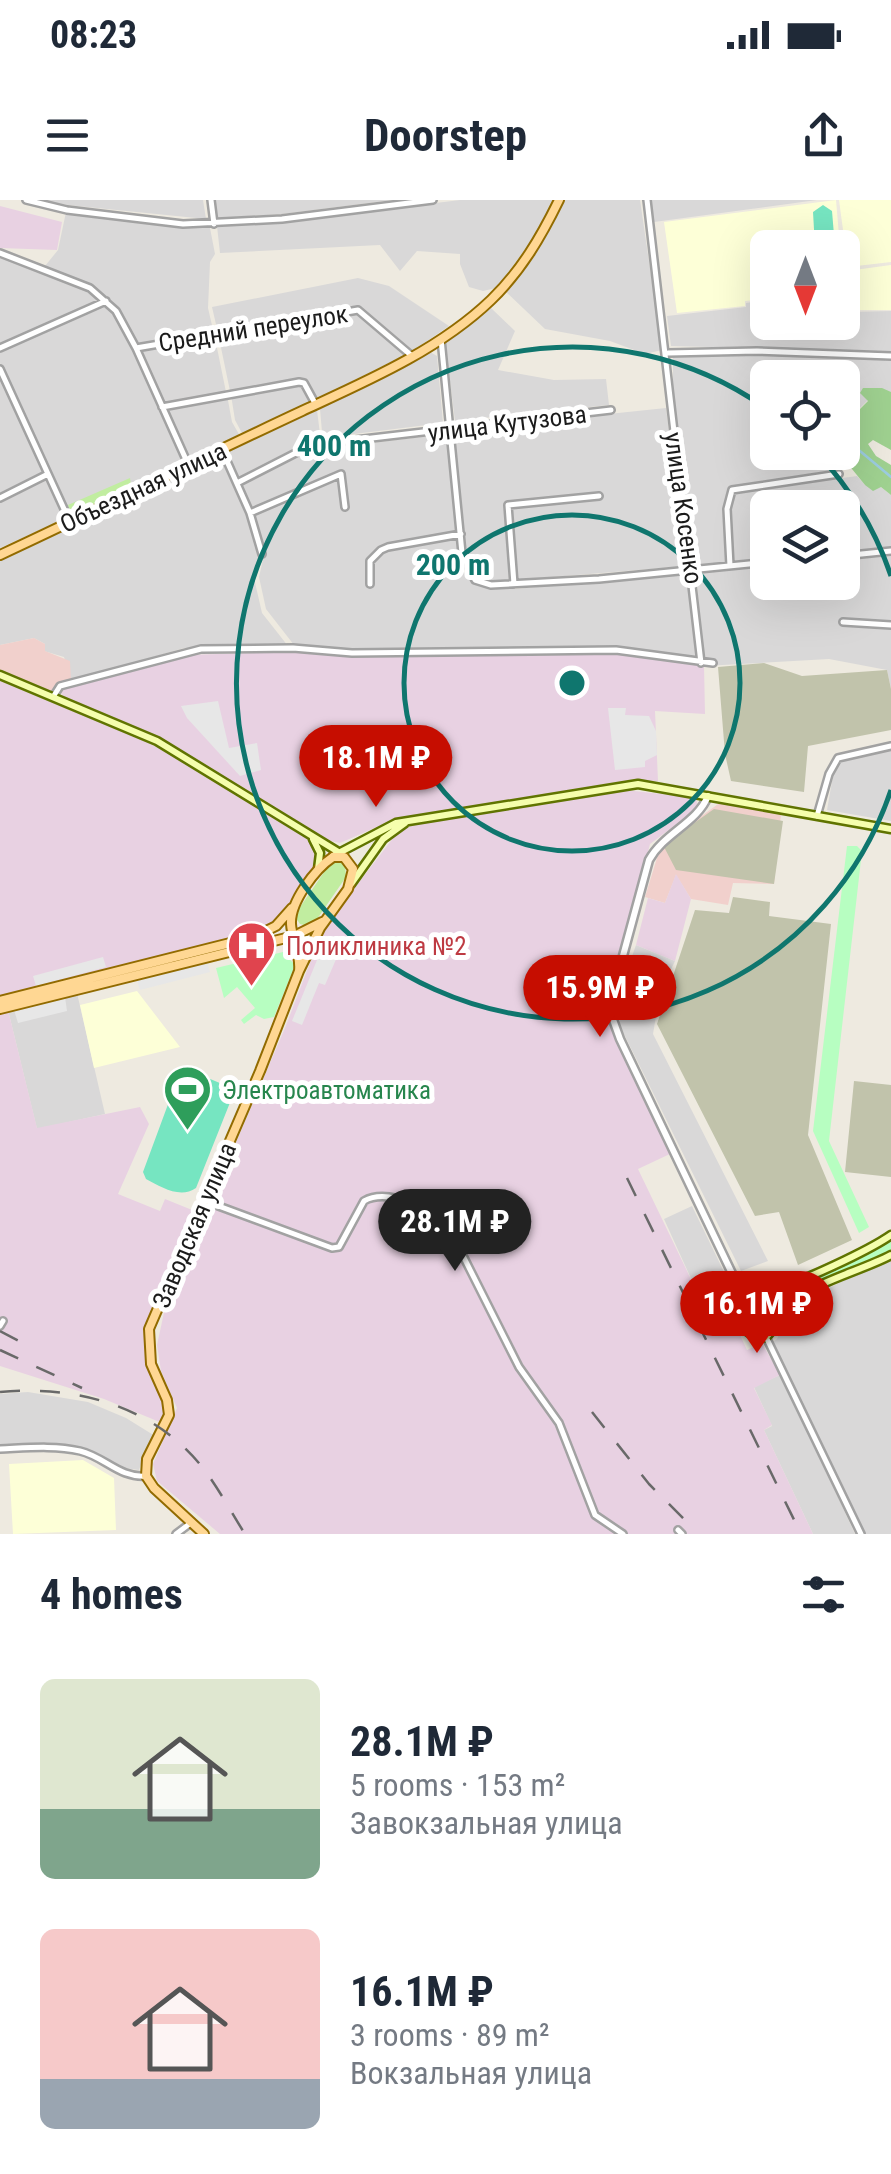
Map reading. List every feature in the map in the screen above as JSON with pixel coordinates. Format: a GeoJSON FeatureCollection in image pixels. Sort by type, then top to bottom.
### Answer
{"type":"FeatureCollection","features":[{"type":"Feature","properties":{"kind":"main road","name":"Объездная улица"},"geometry":{"type":"LineString","coordinates":[[0,554],[222,450],[441,340],[476,314],[514,276],[539,240],[559,200]]}},
{"type":"Feature","properties":{"kind":"main road"},"geometry":{"type":"LineString","coordinates":[[0,675],[157,741],[310,834],[336,855],[349,860],[353,869],[348,889]]}},
{"type":"Feature","properties":{"kind":"main road"},"geometry":{"type":"LineString","coordinates":[[0,1001],[266,932],[276,926],[336,855],[387,825],[638,784],[891,829]]}},
{"type":"Feature","properties":{"kind":"main road"},"geometry":{"type":"LineString","coordinates":[[0,1010],[312,929],[329,915],[383,839],[411,821]]}},
{"type":"Feature","properties":{"kind":"main road"},"geometry":{"type":"LineString","coordinates":[[310,834],[320,852],[318,872]]}},
{"type":"Feature","properties":{"kind":"main road"},"geometry":{"type":"LineString","coordinates":[[323,842],[355,842]]}},
{"type":"Feature","properties":{"kind":"main road"},"geometry":{"type":"LineString","coordinates":[[298,901],[292,914],[299,971]]}},
{"type":"Feature","properties":{"kind":"main road"},"geometry":{"type":"LineString","coordinates":[[292,914],[298,926],[312,929]]}},
{"type":"Feature","properties":{"kind":"main road","name":"Заводская улица"},"geometry":{"type":"LineString","coordinates":[[146,1476],[147,1459],[168,1415],[151,1364],[150,1330],[299,971],[329,915]]}},
{"type":"Feature","properties":{"kind":"main road"},"geometry":{"type":"LineString","coordinates":[[281,939],[292,941],[299,951]]}},
{"type":"Feature","properties":{"kind":"main road"},"geometry":{"type":"LineString","coordinates":[[891,1234],[793,1282],[775,1288],[759,1288],[749,1283],[738,1286],[732,1299],[746,1332],[754,1338],[766,1338],[785,1308],[800,1296],[891,1255]]}},
{"type":"Feature","properties":{"kind":"main road"},"geometry":{"type":"LineString","coordinates":[[146,1476],[204,1534]]}},
{"type":"Feature","properties":{"kind":"street"},"geometry":{"type":"LineString","coordinates":[[26,200],[153,222],[214,224],[433,200]]}},
{"type":"Feature","properties":{"kind":"street"},"geometry":{"type":"LineString","coordinates":[[212,200],[214,224]]}},
{"type":"Feature","properties":{"kind":"street","name":"улица Косенко"},"geometry":{"type":"LineString","coordinates":[[648,200],[701,663]]}},
{"type":"Feature","properties":{"kind":"street"},"geometry":{"type":"LineString","coordinates":[[0,253],[90,288],[116,310],[189,466]]}},
{"type":"Feature","properties":{"kind":"street"},"geometry":{"type":"LineString","coordinates":[[0,348],[106,301]]}},
{"type":"Feature","properties":{"kind":"street","name":"Средний переулок"},"geometry":{"type":"LineString","coordinates":[[136,348],[358,310],[412,356]]}},
{"type":"Feature","properties":{"kind":"street"},"geometry":{"type":"LineString","coordinates":[[441,340],[462,553],[475,580],[514,584],[750,564]]}},
{"type":"Feature","properties":{"kind":"street"},"geometry":{"type":"LineString","coordinates":[[668,352],[891,356]]}},
{"type":"Feature","properties":{"kind":"street"},"geometry":{"type":"LineString","coordinates":[[0,368],[70,522]]}},
{"type":"Feature","properties":{"kind":"street"},"geometry":{"type":"LineString","coordinates":[[162,407],[298,382],[304,383],[316,404]]}},
{"type":"Feature","properties":{"kind":"street","name":"улица Кутузова"},"geometry":{"type":"LineString","coordinates":[[237,484],[324,438],[338,442],[611,410]]}},
{"type":"Feature","properties":{"kind":"street"},"geometry":{"type":"LineString","coordinates":[[222,450],[250,514],[262,554]]}},
{"type":"Feature","properties":{"kind":"street"},"geometry":{"type":"LineString","coordinates":[[0,498],[48,474]]}},
{"type":"Feature","properties":{"kind":"street"},"geometry":{"type":"LineString","coordinates":[[250,514],[341,474],[345,507]]}},
{"type":"Feature","properties":{"kind":"street"},"geometry":{"type":"LineString","coordinates":[[730,566],[728,509],[732,490],[840,474]]}},
{"type":"Feature","properties":{"kind":"street"},"geometry":{"type":"LineString","coordinates":[[514,584],[508,505],[599,496]]}},
{"type":"Feature","properties":{"kind":"street"},"geometry":{"type":"LineString","coordinates":[[370,584],[370,561],[388,548],[461,534]]}},
{"type":"Feature","properties":{"kind":"street"},"geometry":{"type":"LineString","coordinates":[[860,555],[891,552]]}},
{"type":"Feature","properties":{"kind":"street"},"geometry":{"type":"LineString","coordinates":[[843,622],[891,625]]}},
{"type":"Feature","properties":{"kind":"street"},"geometry":{"type":"LineString","coordinates":[[53,697],[60,686],[185,650],[292,648],[352,654],[616,650],[713,663]]}},
{"type":"Feature","properties":{"kind":"street"},"geometry":{"type":"LineString","coordinates":[[817,816],[829,774],[838,758],[891,746]]}},
{"type":"Feature","properties":{"kind":"street"},"geometry":{"type":"LineString","coordinates":[[708,796],[703,808],[658,844],[649,860],[614,989],[611,1014],[738,1286]]}},
{"type":"Feature","properties":{"kind":"street"},"geometry":{"type":"LineString","coordinates":[[205,1200],[332,1248],[338,1247],[364,1200],[371,1197],[402,1200],[443,1216],[519,1367],[559,1423],[594,1515],[623,1534]]}},
{"type":"Feature","properties":{"kind":"street"},"geometry":{"type":"LineString","coordinates":[[766,1338],[861,1534]]}},
{"type":"Feature","properties":{"kind":"street"},"geometry":{"type":"LineString","coordinates":[[0,1449],[83,1452],[122,1474],[146,1476]]}},
{"type":"Feature","properties":{"kind":"street"},"geometry":{"type":"LineString","coordinates":[[176,1534],[192,1522]]}},
{"type":"Feature","properties":{"kind":"shaded area"},"geometry":{"type":"Polygon","coordinates":[[[38,200],[203,200],[206,219],[67,205],[38,200]]]}},
{"type":"Feature","properties":{"kind":"shaded area"},"geometry":{"type":"Polygon","coordinates":[[[215,200],[393,200],[217,218],[215,200]]]}},
{"type":"Feature","properties":{"kind":"shaded area"},"geometry":{"type":"Polygon","coordinates":[[[460,200],[554,200],[534,238],[496,288],[483,291],[469,287],[460,254],[417,251],[400,271],[380,245],[220,253],[217,226],[283,222],[460,200]]]}},
{"type":"Feature","properties":{"kind":"shaded area"},"geometry":{"type":"Polygon","coordinates":[[[564,200],[640,200],[662,350],[645,354],[610,341],[545,329],[505,291],[539,248],[564,200]]]}},
{"type":"Feature","properties":{"kind":"shaded area"},"geometry":{"type":"Polygon","coordinates":[[[651,200],[817,200],[654,222],[651,200]]]}},
{"type":"Feature","properties":{"kind":"shaded area"},"geometry":{"type":"Polygon","coordinates":[[[836,200],[839,230],[750,230],[750,301],[745,301],[745,306],[677,313],[664,222],[836,200]]]}},
{"type":"Feature","properties":{"kind":"shaded area"},"geometry":{"type":"Polygon","coordinates":[[[839,200],[891,200],[891,262],[860,266],[860,230],[843,230],[839,200]]]}},
{"type":"Feature","properties":{"kind":"shaded area"},"geometry":{"type":"Polygon","coordinates":[[[0,206],[62,222],[57,250],[0,248],[0,206]]]}},
{"type":"Feature","properties":{"kind":"shaded area"},"geometry":{"type":"Polygon","coordinates":[[[66,212],[210,228],[215,254],[210,262],[208,308],[214,334],[138,346],[118,309],[91,285],[45,266],[58,250],[66,212]]]}},
{"type":"Feature","properties":{"kind":"shaded area"},"geometry":{"type":"Polygon","coordinates":[[[0,256],[88,289],[100,299],[0,344],[0,256]]]}},
{"type":"Feature","properties":{"kind":"shaded area"},"geometry":{"type":"Polygon","coordinates":[[[891,265],[891,310],[860,310],[860,269],[891,265]]]}},
{"type":"Feature","properties":{"kind":"shaded area"},"geometry":{"type":"Polygon","coordinates":[[[358,278],[389,286],[449,326],[411,352],[359,307],[218,333],[212,307],[358,278]]]}},
{"type":"Feature","properties":{"kind":"shaded area"},"geometry":{"type":"Polygon","coordinates":[[[750,302],[750,340],[860,340],[860,312],[891,311],[891,352],[671,346],[667,316],[746,307],[750,302]]]}},
{"type":"Feature","properties":{"kind":"shaded area"},"geometry":{"type":"Polygon","coordinates":[[[105,303],[136,350],[185,462],[70,517],[0,363],[0,351],[105,303]]]}},
{"type":"Feature","properties":{"kind":"shaded area"},"geometry":{"type":"Polygon","coordinates":[[[491,308],[515,331],[498,370],[554,380],[606,379],[609,405],[455,421],[445,342],[491,308]]]}},
{"type":"Feature","properties":{"kind":"shaded area"},"geometry":{"type":"Polygon","coordinates":[[[357,312],[405,355],[316,399],[305,381],[298,380],[230,391],[219,338],[357,312]]]}},
{"type":"Feature","properties":{"kind":"shaded area"},"geometry":{"type":"Polygon","coordinates":[[[215,338],[226,392],[163,404],[140,350],[215,338]]]}},
{"type":"Feature","properties":{"kind":"shaded area"},"geometry":{"type":"Polygon","coordinates":[[[430,352],[437,356],[443,423],[338,436],[322,432],[320,409],[430,352]]]}},
{"type":"Feature","properties":{"kind":"shaded area"},"geometry":{"type":"Polygon","coordinates":[[[757,353],[891,358],[891,393],[868,400],[860,408],[860,360],[750,360],[750,470],[833,470],[731,487],[724,509],[727,562],[696,566],[673,395],[673,355],[757,353]]]}},
{"type":"Feature","properties":{"kind":"shaded area"},"geometry":{"type":"Polygon","coordinates":[[[0,374],[45,473],[0,496],[0,374]]]}},
{"type":"Feature","properties":{"kind":"shaded area"},"geometry":{"type":"Polygon","coordinates":[[[303,386],[311,401],[243,435],[235,420],[231,395],[303,386]]]}},
{"type":"Feature","properties":{"kind":"shaded area"},"geometry":{"type":"Polygon","coordinates":[[[227,395],[232,422],[240,436],[190,459],[165,407],[227,395]]]}},
{"type":"Feature","properties":{"kind":"shaded area"},"geometry":{"type":"Polygon","coordinates":[[[666,408],[687,566],[516,580],[510,507],[601,499],[600,493],[506,503],[512,580],[476,577],[465,552],[453,434],[456,430],[666,408]]]}},
{"type":"Feature","properties":{"kind":"shaded area"},"geometry":{"type":"Polygon","coordinates":[[[317,410],[320,434],[326,442],[339,447],[446,434],[458,556],[473,583],[515,589],[688,573],[697,655],[695,658],[615,647],[355,651],[294,645],[266,609],[259,577],[264,555],[227,452],[317,410]]]}},
{"type":"Feature","properties":{"kind":"shaded area"},"geometry":{"type":"Polygon","coordinates":[[[222,455],[248,515],[259,554],[254,578],[262,613],[288,646],[184,648],[71,681],[64,657],[44,651],[45,644],[34,638],[0,645],[0,559],[222,455]]]}},
{"type":"Feature","properties":{"kind":"shaded area"},"geometry":{"type":"Polygon","coordinates":[[[857,476],[865,485],[881,487],[891,495],[891,550],[860,552],[860,490],[756,490],[857,476]]]}},
{"type":"Feature","properties":{"kind":"shaded area"},"geometry":{"type":"Polygon","coordinates":[[[47,477],[66,518],[0,548],[0,501],[47,477]]]}},
{"type":"Feature","properties":{"kind":"shaded area"},"geometry":{"type":"Polygon","coordinates":[[[750,491],[750,560],[732,562],[730,510],[734,493],[750,491]]]}},
{"type":"Feature","properties":{"kind":"shaded area"},"geometry":{"type":"Polygon","coordinates":[[[891,556],[891,689],[887,670],[829,659],[704,666],[696,572],[750,567],[750,600],[860,600],[860,559],[891,556]]]}},
{"type":"Feature","properties":{"kind":"shaded area"},"geometry":{"type":"Polygon","coordinates":[[[34,638],[45,644],[45,651],[70,661],[71,681],[53,694],[0,671],[0,645],[34,638]]]}},
{"type":"Feature","properties":{"kind":"shaded area"},"geometry":{"type":"Polygon","coordinates":[[[294,652],[362,657],[621,654],[704,666],[705,714],[655,711],[658,781],[617,782],[395,819],[340,843],[326,840],[159,738],[61,693],[64,688],[182,655],[294,652]]]}},
{"type":"Feature","properties":{"kind":"shaded area"},"geometry":{"type":"Polygon","coordinates":[[[764,663],[802,676],[887,670],[891,730],[808,746],[804,792],[731,781],[718,667],[764,663]]]}},
{"type":"Feature","properties":{"kind":"shaded area"},"geometry":{"type":"Polygon","coordinates":[[[0,681],[145,741],[201,770],[308,836],[318,853],[315,872],[274,924],[252,934],[0,998],[0,681]]]}},
{"type":"Feature","properties":{"kind":"shaded area"},"geometry":{"type":"Polygon","coordinates":[[[218,701],[229,748],[257,743],[261,770],[240,776],[187,718],[181,706],[218,701]]]}},
{"type":"Feature","properties":{"kind":"shaded area"},"geometry":{"type":"Polygon","coordinates":[[[608,708],[626,708],[625,715],[649,716],[656,731],[657,755],[645,761],[645,767],[615,770],[608,708]]]}},
{"type":"Feature","properties":{"kind":"shaded area"},"geometry":{"type":"Polygon","coordinates":[[[891,748],[891,821],[827,810],[839,759],[891,748]]]}},
{"type":"Feature","properties":{"kind":"shaded area"},"geometry":{"type":"Polygon","coordinates":[[[617,789],[696,798],[698,808],[650,844],[609,999],[610,1024],[672,1153],[638,1169],[701,1300],[720,1292],[747,1350],[762,1343],[780,1375],[754,1388],[772,1425],[764,1430],[813,1534],[220,1534],[157,1481],[153,1464],[177,1408],[161,1371],[157,1345],[165,1308],[285,1028],[323,929],[397,833],[408,826],[617,789]]]}},
{"type":"Feature","properties":{"kind":"shaded area"},"geometry":{"type":"Polygon","coordinates":[[[721,802],[781,814],[774,884],[733,883],[728,905],[691,899],[676,875],[665,903],[645,897],[661,845],[721,802]]]}},
{"type":"Feature","properties":{"kind":"shaded area"},"geometry":{"type":"Polygon","coordinates":[[[714,809],[783,821],[774,884],[676,870],[663,845],[714,809]]]}},
{"type":"Feature","properties":{"kind":"shaded area"},"geometry":{"type":"Polygon","coordinates":[[[676,874],[691,899],[675,961],[636,945],[648,898],[665,903],[676,874]]]}},
{"type":"Feature","properties":{"kind":"shaded area"},"geometry":{"type":"Polygon","coordinates":[[[733,897],[770,902],[769,916],[831,924],[808,1135],[852,1240],[798,1265],[779,1212],[755,1216],[657,1024],[695,910],[729,913],[733,897]]]}},
{"type":"Feature","properties":{"kind":"shaded area"},"geometry":{"type":"Polygon","coordinates":[[[324,943],[340,950],[325,985],[319,983],[302,1025],[292,1021],[324,943]]]}},
{"type":"Feature","properties":{"kind":"shaded area"},"geometry":{"type":"Polygon","coordinates":[[[636,945],[675,961],[660,992],[653,1034],[768,1261],[741,1271],[620,1026],[623,982],[636,945]]]}},
{"type":"Feature","properties":{"kind":"shaded area"},"geometry":{"type":"Polygon","coordinates":[[[103,957],[106,967],[36,986],[33,976],[103,957]]]}},
{"type":"Feature","properties":{"kind":"shaded area"},"geometry":{"type":"Polygon","coordinates":[[[207,962],[210,972],[140,990],[137,980],[207,962]]]}},
{"type":"Feature","properties":{"kind":"shaded area"},"geometry":{"type":"Polygon","coordinates":[[[137,991],[180,1047],[94,1068],[80,1005],[137,991]]]}},
{"type":"Feature","properties":{"kind":"shaded area"},"geometry":{"type":"Polygon","coordinates":[[[77,993],[105,1114],[37,1129],[8,1010],[77,993]]]}},
{"type":"Feature","properties":{"kind":"shaded area"},"geometry":{"type":"Polygon","coordinates":[[[65,997],[67,1011],[18,1023],[14,1010],[65,997]]]}},
{"type":"Feature","properties":{"kind":"shaded area"},"geometry":{"type":"Polygon","coordinates":[[[8,1010],[37,1128],[140,1107],[149,1124],[118,1194],[160,1211],[165,1199],[197,1212],[146,1329],[148,1367],[163,1400],[162,1423],[104,1399],[0,1366],[0,1012],[8,1010]]]}},
{"type":"Feature","properties":{"kind":"shaded area"},"geometry":{"type":"Polygon","coordinates":[[[854,1081],[891,1085],[891,1177],[845,1172],[854,1081]]]}},
{"type":"Feature","properties":{"kind":"shaded area"},"geometry":{"type":"Polygon","coordinates":[[[692,1206],[728,1280],[698,1294],[664,1219],[692,1206]]]}},
{"type":"Feature","properties":{"kind":"shaded area"},"geometry":{"type":"Polygon","coordinates":[[[891,1258],[891,1534],[865,1534],[771,1343],[777,1339],[791,1309],[891,1258]]]}},
{"type":"Feature","properties":{"kind":"shaded area"},"geometry":{"type":"Polygon","coordinates":[[[780,1375],[855,1534],[813,1534],[764,1430],[772,1426],[754,1387],[780,1375]]]}},
{"type":"Feature","properties":{"kind":"shaded area"},"geometry":{"type":"Polygon","coordinates":[[[28,1392],[88,1402],[155,1436],[139,1470],[124,1468],[74,1446],[0,1446],[0,1394],[28,1392]]]}},
{"type":"Feature","properties":{"kind":"shaded area"},"geometry":{"type":"Polygon","coordinates":[[[83,1460],[114,1478],[116,1530],[13,1534],[9,1464],[83,1460]]]}},
{"type":"Feature","properties":{"kind":"green space"},"geometry":{"type":"Polygon","coordinates":[[[823,205],[832,211],[834,230],[814,230],[813,212],[823,205]]]}},
{"type":"Feature","properties":{"kind":"green space"},"geometry":{"type":"Polygon","coordinates":[[[863,388],[891,392],[891,450],[873,440],[868,444],[876,456],[891,465],[891,495],[881,487],[873,491],[853,470],[860,470],[860,409],[868,401],[860,393],[863,388]]]}},
{"type":"Feature","properties":{"kind":"green space"},"geometry":{"type":"Polygon","coordinates":[[[130,478],[127,489],[77,512],[69,509],[68,505],[130,478]]]}},
{"type":"Feature","properties":{"kind":"green space"},"geometry":{"type":"Polygon","coordinates":[[[847,846],[857,846],[862,851],[829,1141],[869,1227],[859,1233],[813,1131],[847,846]]]}},
{"type":"Feature","properties":{"kind":"green space"},"geometry":{"type":"Polygon","coordinates":[[[336,861],[345,864],[346,877],[315,922],[308,926],[300,924],[296,918],[298,910],[329,865],[336,861]]]}},
{"type":"Feature","properties":{"kind":"green space"},"geometry":{"type":"Polygon","coordinates":[[[283,952],[295,965],[274,1017],[264,1019],[256,1015],[244,1024],[241,1020],[255,1008],[237,987],[224,998],[216,968],[283,952]]]}},
{"type":"Feature","properties":{"kind":"green space","name":"Электроавтоматика"},"geometry":{"type":"Polygon","coordinates":[[[191,1071],[227,1086],[231,1100],[196,1188],[177,1192],[146,1179],[143,1172],[177,1080],[191,1071]]]}},
{"type":"Feature","properties":{"kind":"green space"},"geometry":{"type":"Polygon","coordinates":[[[891,1239],[891,1251],[803,1292],[798,1283],[891,1239]]]}},
{"type":"Feature","properties":{"kind":"waterway"},"geometry":{"type":"LineString","coordinates":[[860,451],[891,477]]}},
{"type":"Feature","properties":{"kind":"railway"},"geometry":{"type":"LineString","coordinates":[[627,1178],[801,1534]]}},
{"type":"Feature","properties":{"kind":"railway"},"geometry":{"type":"LineString","coordinates":[[0,1331],[19,1341]]}},
{"type":"Feature","properties":{"kind":"railway"},"geometry":{"type":"LineString","coordinates":[[0,1350],[82,1388]]}},
{"type":"Feature","properties":{"kind":"railway"},"geometry":{"type":"LineString","coordinates":[[0,1392],[57,1392],[112,1404],[138,1415],[161,1429],[203,1468],[245,1534]]}},
{"type":"Feature","properties":{"kind":"railway"},"geometry":{"type":"LineString","coordinates":[[592,1412],[649,1484],[687,1522]]}},
{"type":"Feature","properties":{"kind":"place","name":"Поликлиника №2"},"geometry":{"type":"Point","coordinates":[251,988]}},
{"type":"Feature","properties":{"kind":"place","name":"Электроавтоматика"},"geometry":{"type":"Point","coordinates":[187,1132]}}]}
